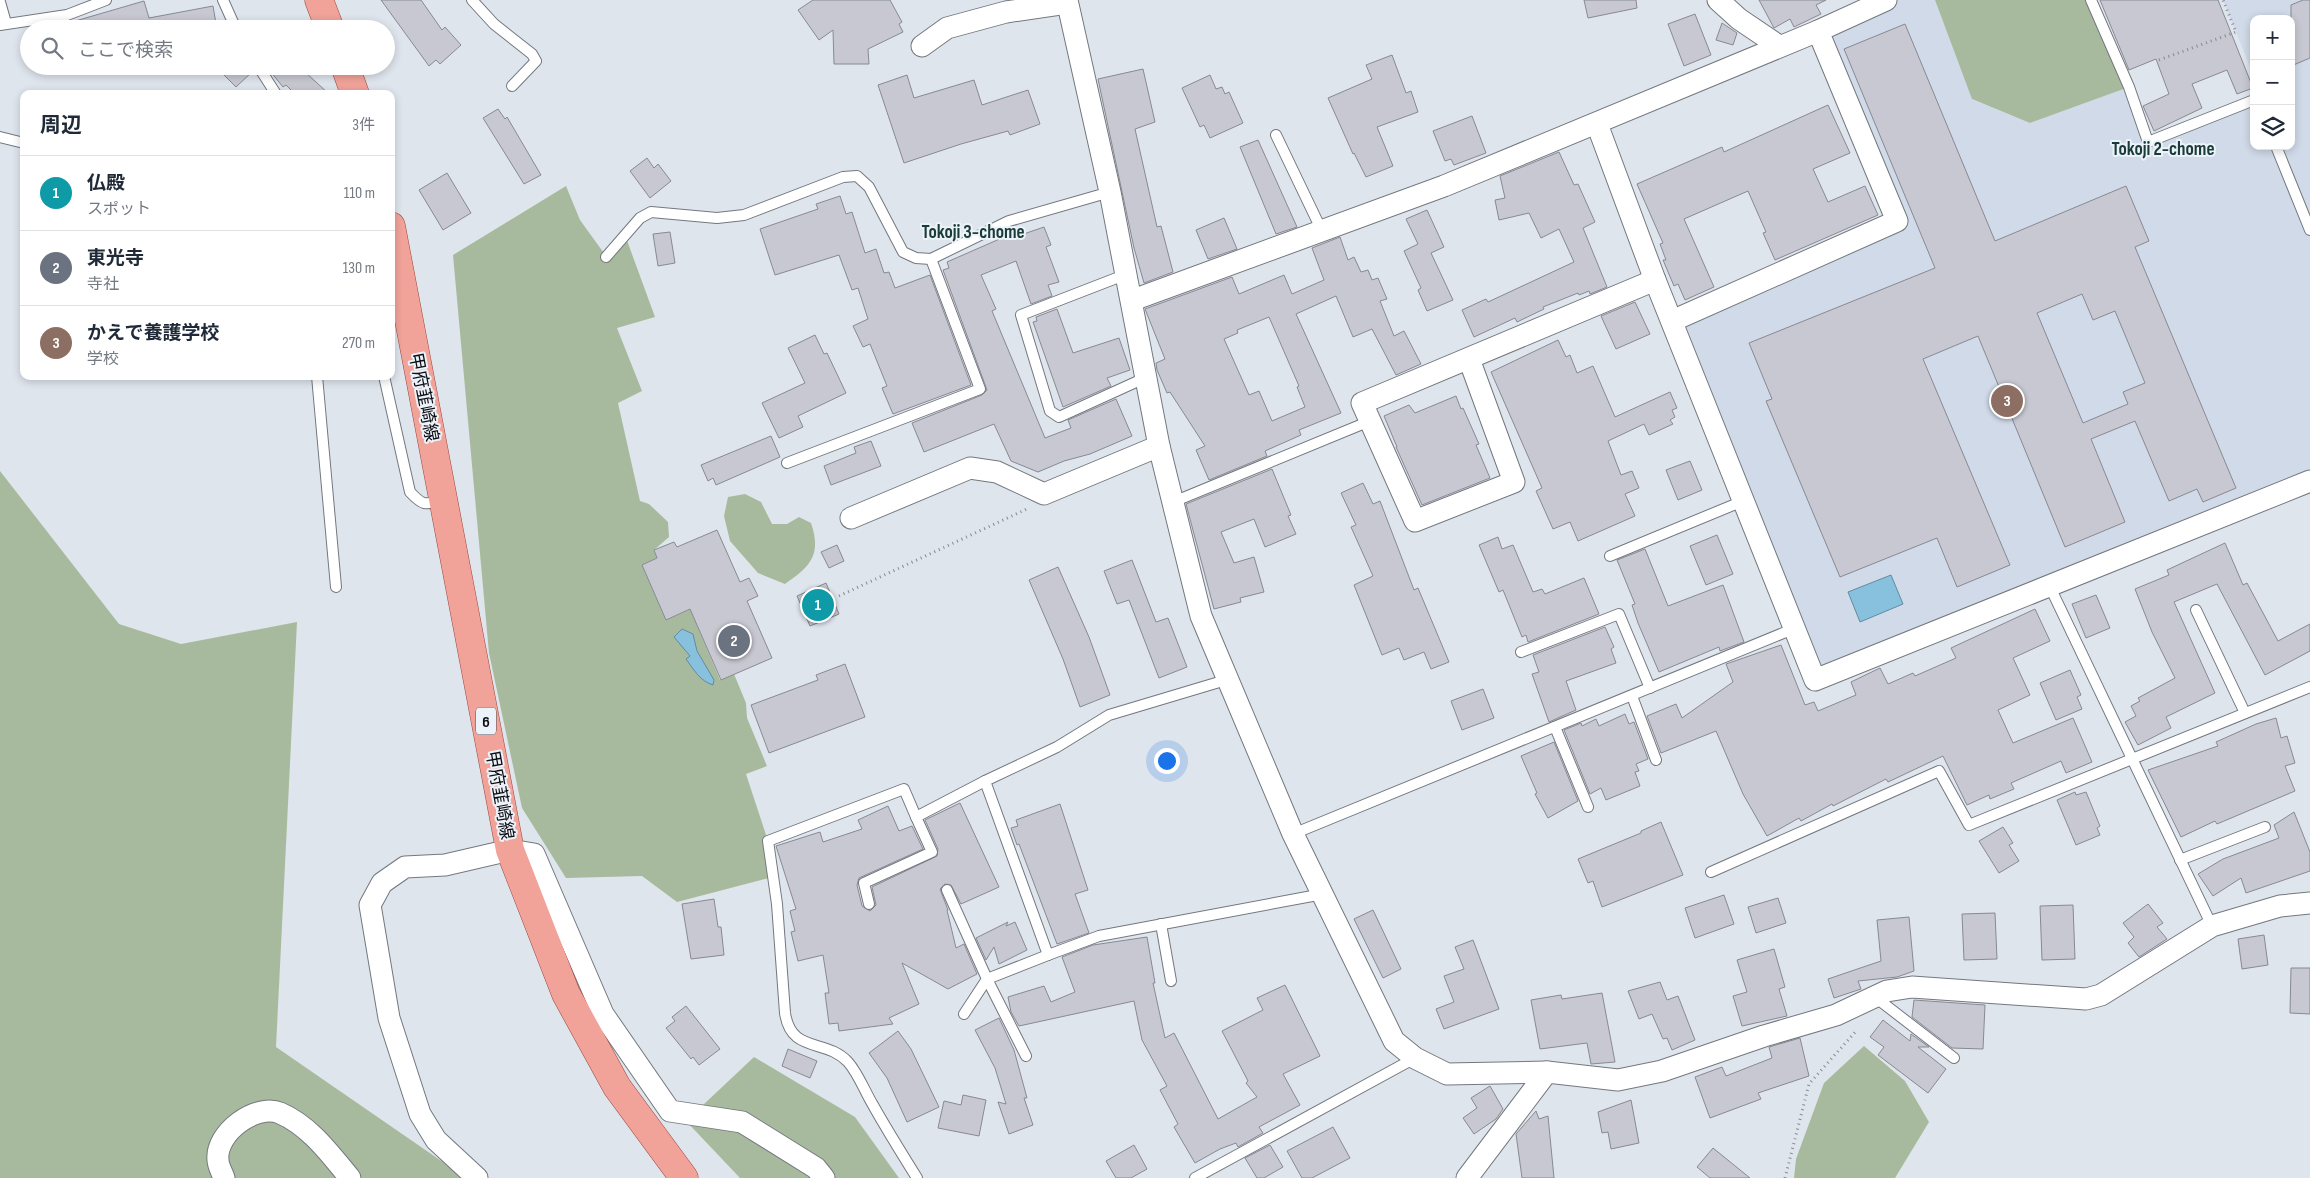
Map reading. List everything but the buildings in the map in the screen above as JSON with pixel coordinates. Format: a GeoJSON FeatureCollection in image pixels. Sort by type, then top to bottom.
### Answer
{"type":"FeatureCollection","features":[{"type":"Feature","properties":{"kind":"main road"},"geometry":{"type":"LineString","coordinates":[[319,0],[327,20]]}},
{"type":"Feature","properties":{"kind":"main road"},"geometry":{"type":"LineString","coordinates":[[348,75],[354,90]]}},
{"type":"Feature","properties":{"kind":"main road","name":"甲府韮崎線"},"geometry":{"type":"LineString","coordinates":[[395,247],[510,850],[566,994],[617,1087],[684,1178]]}},
{"type":"Feature","properties":{"kind":"street"},"geometry":{"type":"LineString","coordinates":[[1718,0],[1738,19],[1780,46]]}},
{"type":"Feature","properties":{"kind":"street"},"geometry":{"type":"LineString","coordinates":[[1133,300],[1444,186],[1818,31],[1886,0]]}},
{"type":"Feature","properties":{"kind":"street"},"geometry":{"type":"LineString","coordinates":[[922,46],[947,28],[1006,12],[1067,2],[1133,300],[1159,446],[1201,616],[1226,680],[1293,834],[1394,1041],[1415,1058],[1447,1074],[1548,1072],[1618,1080],[1662,1071],[1764,1036],[1836,1015],[1887,991],[1912,987],[2086,999],[2101,995],[2212,926],[2280,906],[2310,903]]}},
{"type":"Feature","properties":{"kind":"street"},"geometry":{"type":"LineString","coordinates":[[1672,321],[1897,221],[1818,31]]}},
{"type":"Feature","properties":{"kind":"street"},"geometry":{"type":"LineString","coordinates":[[1597,124],[1655,280],[1815,680],[2310,481]]}},
{"type":"Feature","properties":{"kind":"street"},"geometry":{"type":"LineString","coordinates":[[1469,358],[1514,482],[1414,521],[1362,403],[1469,358],[1655,280]]}},
{"type":"Feature","properties":{"kind":"street"},"geometry":{"type":"LineString","coordinates":[[851,518],[970,468],[997,472],[1044,494],[1159,446]]}},
{"type":"Feature","properties":{"kind":"street"},"geometry":{"type":"LineString","coordinates":[[477,1178],[436,1140],[420,1114],[389,1018],[370,905],[382,883],[406,866],[445,865],[510,850],[534,854],[603,1014],[670,1111],[742,1122],[816,1168],[824,1178]]}},
{"type":"Feature","properties":{"kind":"street"},"geometry":{"type":"LineString","coordinates":[[1467,1178],[1548,1072]]}},
{"type":"Feature","properties":{"kind":"street"},"geometry":{"type":"LineString","coordinates":[[224,1178],[217,1159],[223,1140],[234,1124],[255,1114],[278,1112],[295,1121],[318,1140],[350,1178]]}},
{"type":"Feature","properties":{"kind":"lane"},"geometry":{"type":"LineString","coordinates":[[31,20],[67,15],[106,0]]}},
{"type":"Feature","properties":{"kind":"lane"},"geometry":{"type":"LineString","coordinates":[[223,0],[232,20]]}},
{"type":"Feature","properties":{"kind":"lane"},"geometry":{"type":"LineString","coordinates":[[472,0],[494,24],[532,54],[536,61],[512,86]]}},
{"type":"Feature","properties":{"kind":"lane"},"geometry":{"type":"LineString","coordinates":[[2091,0],[2128,87],[2148,142],[2250,102]]}},
{"type":"Feature","properties":{"kind":"lane"},"geometry":{"type":"LineString","coordinates":[[0,2],[3,24],[20,22]]}},
{"type":"Feature","properties":{"kind":"lane"},"geometry":{"type":"LineString","coordinates":[[264,75],[273,90]]}},
{"type":"Feature","properties":{"kind":"lane"},"geometry":{"type":"LineString","coordinates":[[1276,135],[1322,231]]}},
{"type":"Feature","properties":{"kind":"lane"},"geometry":{"type":"LineString","coordinates":[[0,136],[20,142]]}},
{"type":"Feature","properties":{"kind":"lane"},"geometry":{"type":"LineString","coordinates":[[2278,150],[2310,230]]}},
{"type":"Feature","properties":{"kind":"lane"},"geometry":{"type":"LineString","coordinates":[[606,257],[640,218],[651,212],[717,218],[744,215],[843,177],[857,176],[868,186],[903,252],[916,258],[931,259],[1009,221],[1110,192]]}},
{"type":"Feature","properties":{"kind":"lane"},"geometry":{"type":"LineString","coordinates":[[787,462],[980,389],[931,259]]}},
{"type":"Feature","properties":{"kind":"lane"},"geometry":{"type":"LineString","coordinates":[[1127,274],[1021,315],[1050,411],[1059,417],[1147,377]]}},
{"type":"Feature","properties":{"kind":"lane"},"geometry":{"type":"LineString","coordinates":[[317,380],[336,587]]}},
{"type":"Feature","properties":{"kind":"lane"},"geometry":{"type":"LineString","coordinates":[[385,380],[410,492],[420,502],[426,504],[444,500]]}},
{"type":"Feature","properties":{"kind":"lane"},"geometry":{"type":"LineString","coordinates":[[1173,502],[1370,421]]}},
{"type":"Feature","properties":{"kind":"lane"},"geometry":{"type":"LineString","coordinates":[[1610,556],[1743,502]]}},
{"type":"Feature","properties":{"kind":"lane"},"geometry":{"type":"LineString","coordinates":[[2050,587],[2212,926]]}},
{"type":"Feature","properties":{"kind":"lane"},"geometry":{"type":"LineString","coordinates":[[2196,610],[2246,713]]}},
{"type":"Feature","properties":{"kind":"lane"},"geometry":{"type":"LineString","coordinates":[[1521,652],[1619,614],[1650,688]]}},
{"type":"Feature","properties":{"kind":"lane"},"geometry":{"type":"LineString","coordinates":[[1293,834],[1793,629]]}},
{"type":"Feature","properties":{"kind":"lane"},"geometry":{"type":"LineString","coordinates":[[916,817],[985,781],[1057,747],[1109,715],[1226,680]]}},
{"type":"Feature","properties":{"kind":"lane"},"geometry":{"type":"LineString","coordinates":[[1711,872],[1939,771],[1969,824],[2310,687]]}},
{"type":"Feature","properties":{"kind":"lane"},"geometry":{"type":"LineString","coordinates":[[1632,696],[1656,760]]}},
{"type":"Feature","properties":{"kind":"lane"},"geometry":{"type":"LineString","coordinates":[[1555,727],[1588,807]]}},
{"type":"Feature","properties":{"kind":"lane"},"geometry":{"type":"LineString","coordinates":[[985,781],[1048,955]]}},
{"type":"Feature","properties":{"kind":"lane"},"geometry":{"type":"LineString","coordinates":[[869,904],[864,883],[932,852],[904,789],[768,841],[777,904],[785,1013],[789,1028],[801,1042],[830,1050],[849,1063],[884,1126],[917,1178]]}},
{"type":"Feature","properties":{"kind":"lane"},"geometry":{"type":"LineString","coordinates":[[2180,860],[2265,827]]}},
{"type":"Feature","properties":{"kind":"lane"},"geometry":{"type":"LineString","coordinates":[[946,890],[987,979],[1026,1056]]}},
{"type":"Feature","properties":{"kind":"lane"},"geometry":{"type":"LineString","coordinates":[[964,1014],[987,979],[1099,936],[1323,894]]}},
{"type":"Feature","properties":{"kind":"lane"},"geometry":{"type":"LineString","coordinates":[[1161,924],[1172,981]]}},
{"type":"Feature","properties":{"kind":"lane"},"geometry":{"type":"LineString","coordinates":[[1875,996],[1954,1058]]}},
{"type":"Feature","properties":{"kind":"lane"},"geometry":{"type":"LineString","coordinates":[[1195,1178],[1415,1058]]}},
{"type":"Feature","properties":{"kind":"path"},"geometry":{"type":"LineString","coordinates":[[2159,60],[2236,32],[2223,0]]}},
{"type":"Feature","properties":{"kind":"path"},"geometry":{"type":"LineString","coordinates":[[839,596],[1034,506],[1044,494]]}},
{"type":"Feature","properties":{"kind":"path"},"geometry":{"type":"LineString","coordinates":[[1785,1178],[1809,1084],[1854,1036],[1875,996]]}},
{"type":"Feature","properties":{"kind":"shaded area"},"geometry":{"type":"Polygon","coordinates":[[[1886,0],[1935,0],[1973,100],[2030,123],[2129,87],[2149,142],[2250,102],[2250,150],[2295,150],[2295,15],[2250,15],[2250,67],[2223,0],[2310,0],[2310,481],[1815,680],[1672,321],[1897,221],[1818,31],[1886,0]]]}},
{"type":"Feature","properties":{"kind":"green space"},"geometry":{"type":"Polygon","coordinates":[[[1935,0],[2091,0],[2129,87],[2030,123],[1972,99],[1935,0]]]}},
{"type":"Feature","properties":{"kind":"green space"},"geometry":{"type":"Polygon","coordinates":[[[566,186],[580,220],[606,256],[625,235],[655,317],[617,328],[642,391],[618,403],[640,501],[649,504],[668,522],[669,537],[654,550],[657,558],[642,565],[666,620],[724,594],[696,623],[720,680],[734,674],[746,703],[747,718],[767,766],[746,774],[768,841],[773,877],[677,902],[642,876],[566,878],[522,808],[489,653],[453,255],[566,186]]]}},
{"type":"Feature","properties":{"kind":"green space"},"geometry":{"type":"Polygon","coordinates":[[[0,471],[119,624],[181,644],[297,622],[276,1047],[466,1178],[0,1178],[0,471]]]}},
{"type":"Feature","properties":{"kind":"green space"},"geometry":{"type":"Polygon","coordinates":[[[745,494],[761,502],[772,524],[787,524],[799,517],[811,523],[815,544],[812,559],[801,572],[785,584],[758,573],[730,541],[724,516],[728,497],[745,494]]]}},
{"type":"Feature","properties":{"kind":"green space"},"geometry":{"type":"Polygon","coordinates":[[[1864,1046],[1905,1081],[1929,1122],[1895,1178],[1794,1178],[1796,1159],[1824,1083],[1864,1046]]]}},
{"type":"Feature","properties":{"kind":"green space"},"geometry":{"type":"Polygon","coordinates":[[[754,1057],[855,1117],[899,1178],[740,1178],[686,1121],[754,1057]]]}},
{"type":"Feature","properties":{"kind":"water"},"geometry":{"type":"Polygon","coordinates":[[[1891,575],[1903,604],[1860,622],[1848,592],[1891,575]]]}},
{"type":"Feature","properties":{"kind":"water"},"geometry":{"type":"Polygon","coordinates":[[[682,629],[693,634],[697,651],[714,680],[713,685],[701,678],[686,659],[690,656],[674,637],[682,629]]]}},
{"type":"Feature","properties":{"kind":"place","name":"かえで養護学校"},"geometry":{"type":"Point","coordinates":[2007,401]}},
{"type":"Feature","properties":{"kind":"place","name":"仏殿"},"geometry":{"type":"Point","coordinates":[818,605]}},
{"type":"Feature","properties":{"kind":"place","name":"東光寺"},"geometry":{"type":"Point","coordinates":[734,641]}},
{"type":"Feature","properties":{"kind":"district","name":"Tokoji 2-chome"},"geometry":{"type":"Point","coordinates":[2163,148]}},
{"type":"Feature","properties":{"kind":"district","name":"Tokoji 3-chome"},"geometry":{"type":"Point","coordinates":[973,231]}}]}
